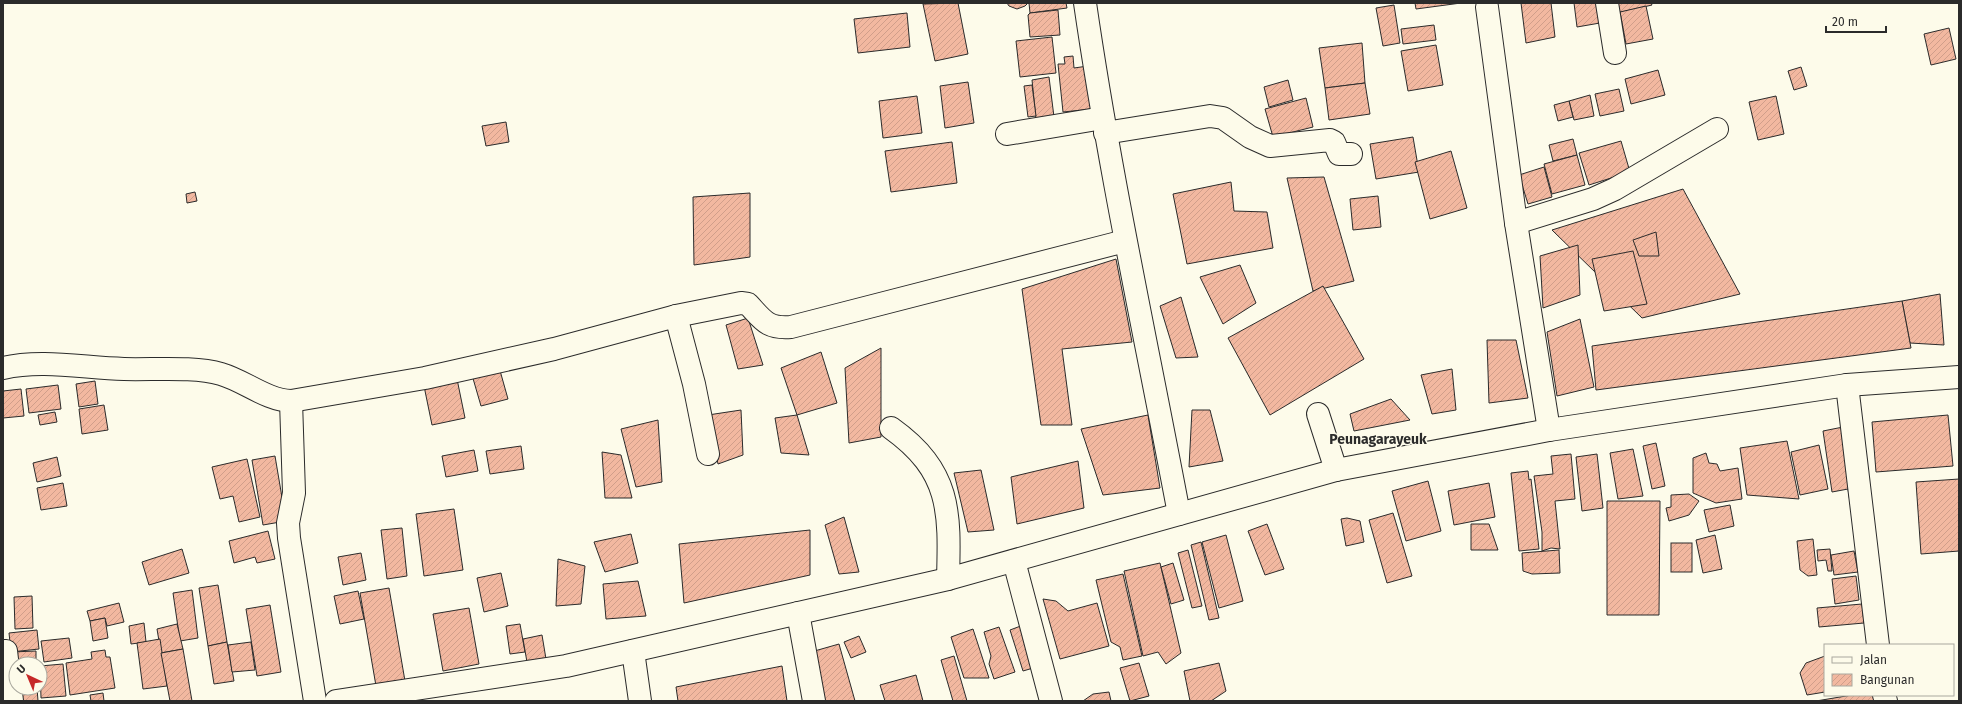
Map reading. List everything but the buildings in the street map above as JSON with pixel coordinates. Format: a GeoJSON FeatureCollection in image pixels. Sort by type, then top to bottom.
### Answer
{"type":"FeatureCollection","features":[{"type":"Feature","properties":{"kind":"main road"},"geometry":{"type":"LineString","coordinates":[[1085,3],[1114,127],[1125,241],[1136,287],[1179,514]]}},
{"type":"Feature","properties":{"kind":"main road"},"geometry":{"type":"LineString","coordinates":[[1607,3],[1615,53]]}},
{"type":"Feature","properties":{"kind":"main road"},"geometry":{"type":"LineString","coordinates":[[1487,7],[1516,223],[1549,430]]}},
{"type":"Feature","properties":{"kind":"main road"},"geometry":{"type":"LineString","coordinates":[[1007,134],[1114,127],[1216,116],[1270,146],[1330,140],[1334,142],[1341,154],[1351,154]]}},
{"type":"Feature","properties":{"kind":"main road"},"geometry":{"type":"LineString","coordinates":[[1516,223],[1593,200],[1615,189],[1717,129]]}},
{"type":"Feature","properties":{"kind":"main road"},"geometry":{"type":"LineString","coordinates":[[3,368],[33,364],[122,369],[189,370],[219,373],[245,383],[272,397],[291,401],[425,378],[554,349],[676,316],[745,303],[768,324],[778,327],[791,327],[1125,241]]}},
{"type":"Feature","properties":{"kind":"main road"},"geometry":{"type":"LineString","coordinates":[[676,316],[694,384],[708,454]]}},
{"type":"Feature","properties":{"kind":"main road"},"geometry":{"type":"LineString","coordinates":[[336,701],[566,666],[948,579],[1014,562],[1336,470],[1549,430],[1847,385],[1959,377]]}},
{"type":"Feature","properties":{"kind":"main road"},"geometry":{"type":"LineString","coordinates":[[1847,385],[1878,644]]}},
{"type":"Feature","properties":{"kind":"main road"},"geometry":{"type":"LineString","coordinates":[[291,401],[294,493],[288,523],[289,538],[315,701]]}},
{"type":"Feature","properties":{"kind":"main road"},"geometry":{"type":"LineString","coordinates":[[1318,414],[1336,470]]}},
{"type":"Feature","properties":{"kind":"main road"},"geometry":{"type":"LineString","coordinates":[[891,428],[918,450],[930,465],[939,484],[946,504],[949,526],[948,579]]}},
{"type":"Feature","properties":{"kind":"main road"},"geometry":{"type":"LineString","coordinates":[[1014,562],[1051,701]]}},
{"type":"Feature","properties":{"kind":"main road"},"geometry":{"type":"LineString","coordinates":[[798,613],[814,701]]}},
{"type":"Feature","properties":{"kind":"main road"},"geometry":{"type":"LineString","coordinates":[[633,650],[640,701]]}},
{"type":"Feature","properties":{"kind":"main road"},"geometry":{"type":"LineString","coordinates":[[6,651],[12,701]]}},
{"type":"Feature","properties":{"kind":"district","name":"Peunagarayeuk"},"geometry":{"type":"Point","coordinates":[1378,439]}}]}
